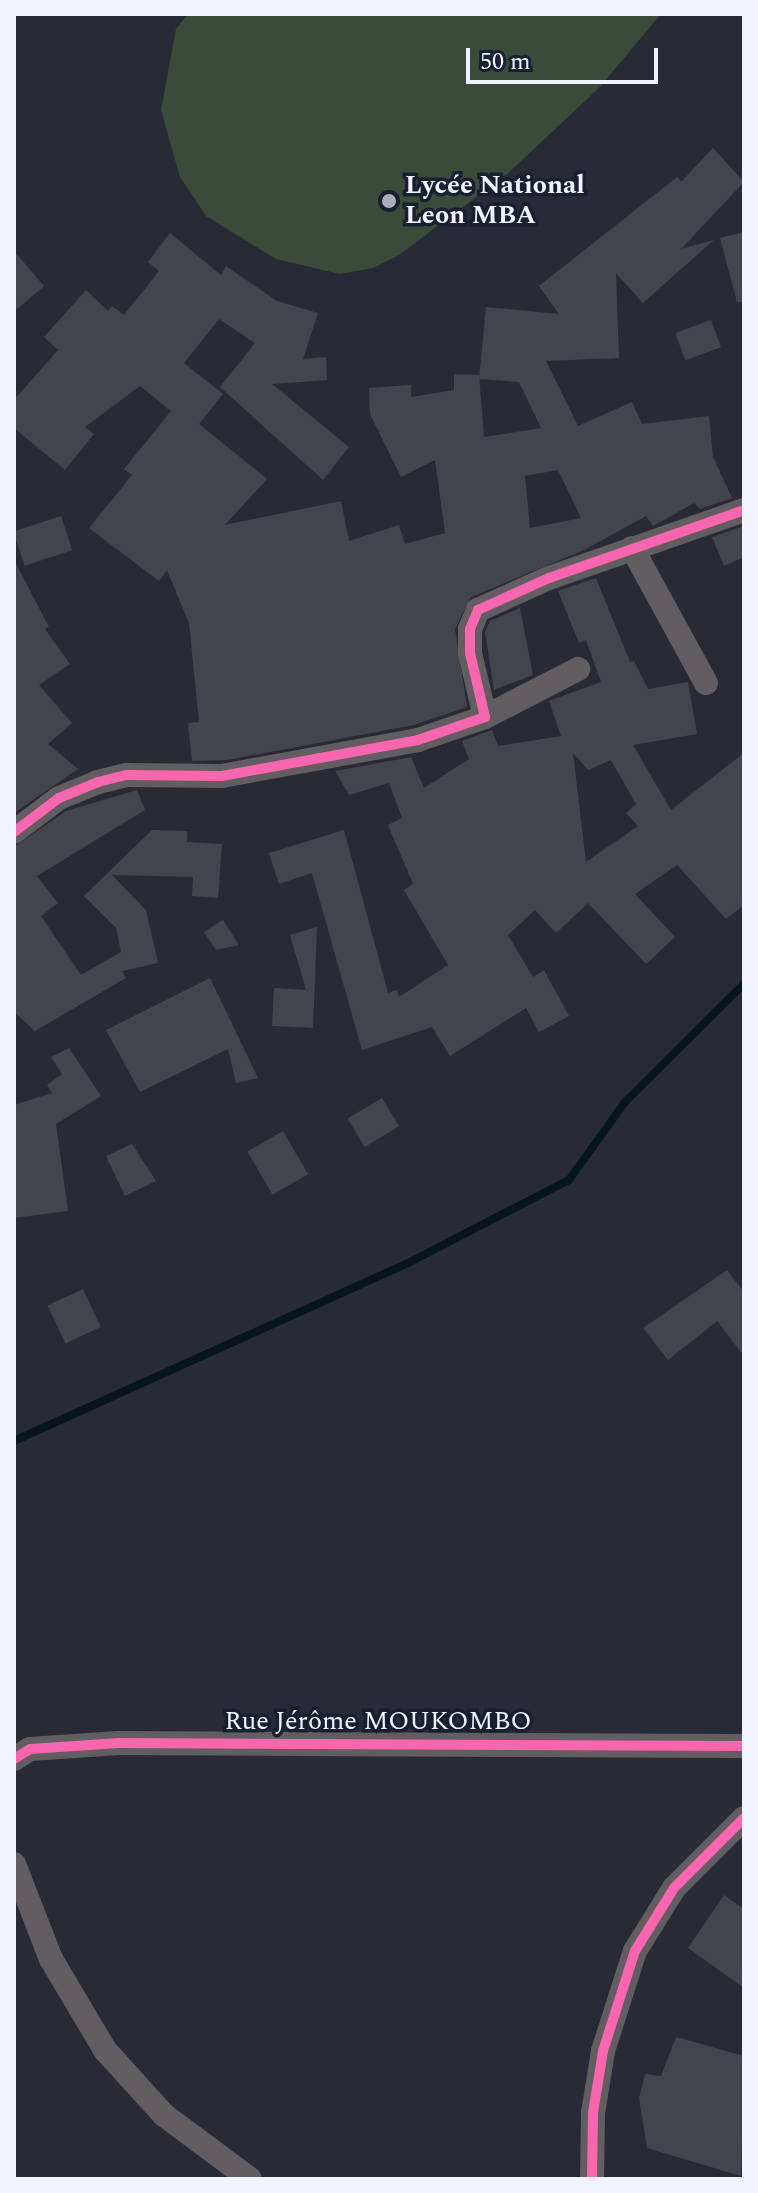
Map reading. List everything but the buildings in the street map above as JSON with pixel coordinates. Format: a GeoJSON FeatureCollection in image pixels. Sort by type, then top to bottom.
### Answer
{"type":"FeatureCollection","features":[{"type":"Feature","properties":{"kind":"street"},"geometry":{"type":"LineString","coordinates":[[485,717],[470,653],[470,629],[478,610],[632,548],[744,510]]}},
{"type":"Feature","properties":{"kind":"street"},"geometry":{"type":"LineString","coordinates":[[632,548],[706,683]]}},
{"type":"Feature","properties":{"kind":"street"},"geometry":{"type":"LineString","coordinates":[[14,832],[59,798],[98,782],[127,775],[222,776],[418,740],[485,717],[578,669]]}},
{"type":"Feature","properties":{"kind":"street","name":"Rue Jérôme MOUKOMBO"},"geometry":{"type":"LineString","coordinates":[[14,1759],[30,1749],[119,1743],[744,1746]]}},
{"type":"Feature","properties":{"kind":"street"},"geometry":{"type":"LineString","coordinates":[[592,2179],[593,2113],[603,2051],[635,1951],[674,1888],[744,1818]]}},
{"type":"Feature","properties":{"kind":"street"},"geometry":{"type":"LineString","coordinates":[[14,1864],[51,1959],[105,2050],[164,2115],[250,2179]]}},
{"type":"Feature","properties":{"kind":"green space","name":"Lycée National Leon MBA"},"geometry":{"type":"Polygon","coordinates":[[[188,14],[661,14],[598,89],[507,174],[399,255],[373,268],[340,274],[276,259],[206,216],[180,177],[161,110],[176,29],[188,14]]]}},
{"type":"Feature","properties":{"kind":"waterway"},"geometry":{"type":"LineString","coordinates":[[14,1441],[408,1263],[569,1180],[625,1102],[744,984]]}},
{"type":"Feature","properties":{"kind":"cycle path"},"geometry":{"type":"LineString","coordinates":[[14,832],[59,798],[98,782],[127,775],[222,776],[418,740],[485,717],[470,653],[470,629],[478,610],[549,578],[744,510]]}},
{"type":"Feature","properties":{"kind":"cycle path"},"geometry":{"type":"LineString","coordinates":[[14,1759],[30,1749],[119,1743],[744,1746]]}},
{"type":"Feature","properties":{"kind":"cycle path"},"geometry":{"type":"LineString","coordinates":[[592,2179],[593,2113],[603,2051],[635,1951],[674,1888],[744,1818]]}},
{"type":"Feature","properties":{"kind":"place","name":"Lycée National Leon MBA"},"geometry":{"type":"Point","coordinates":[389,201]}}]}
